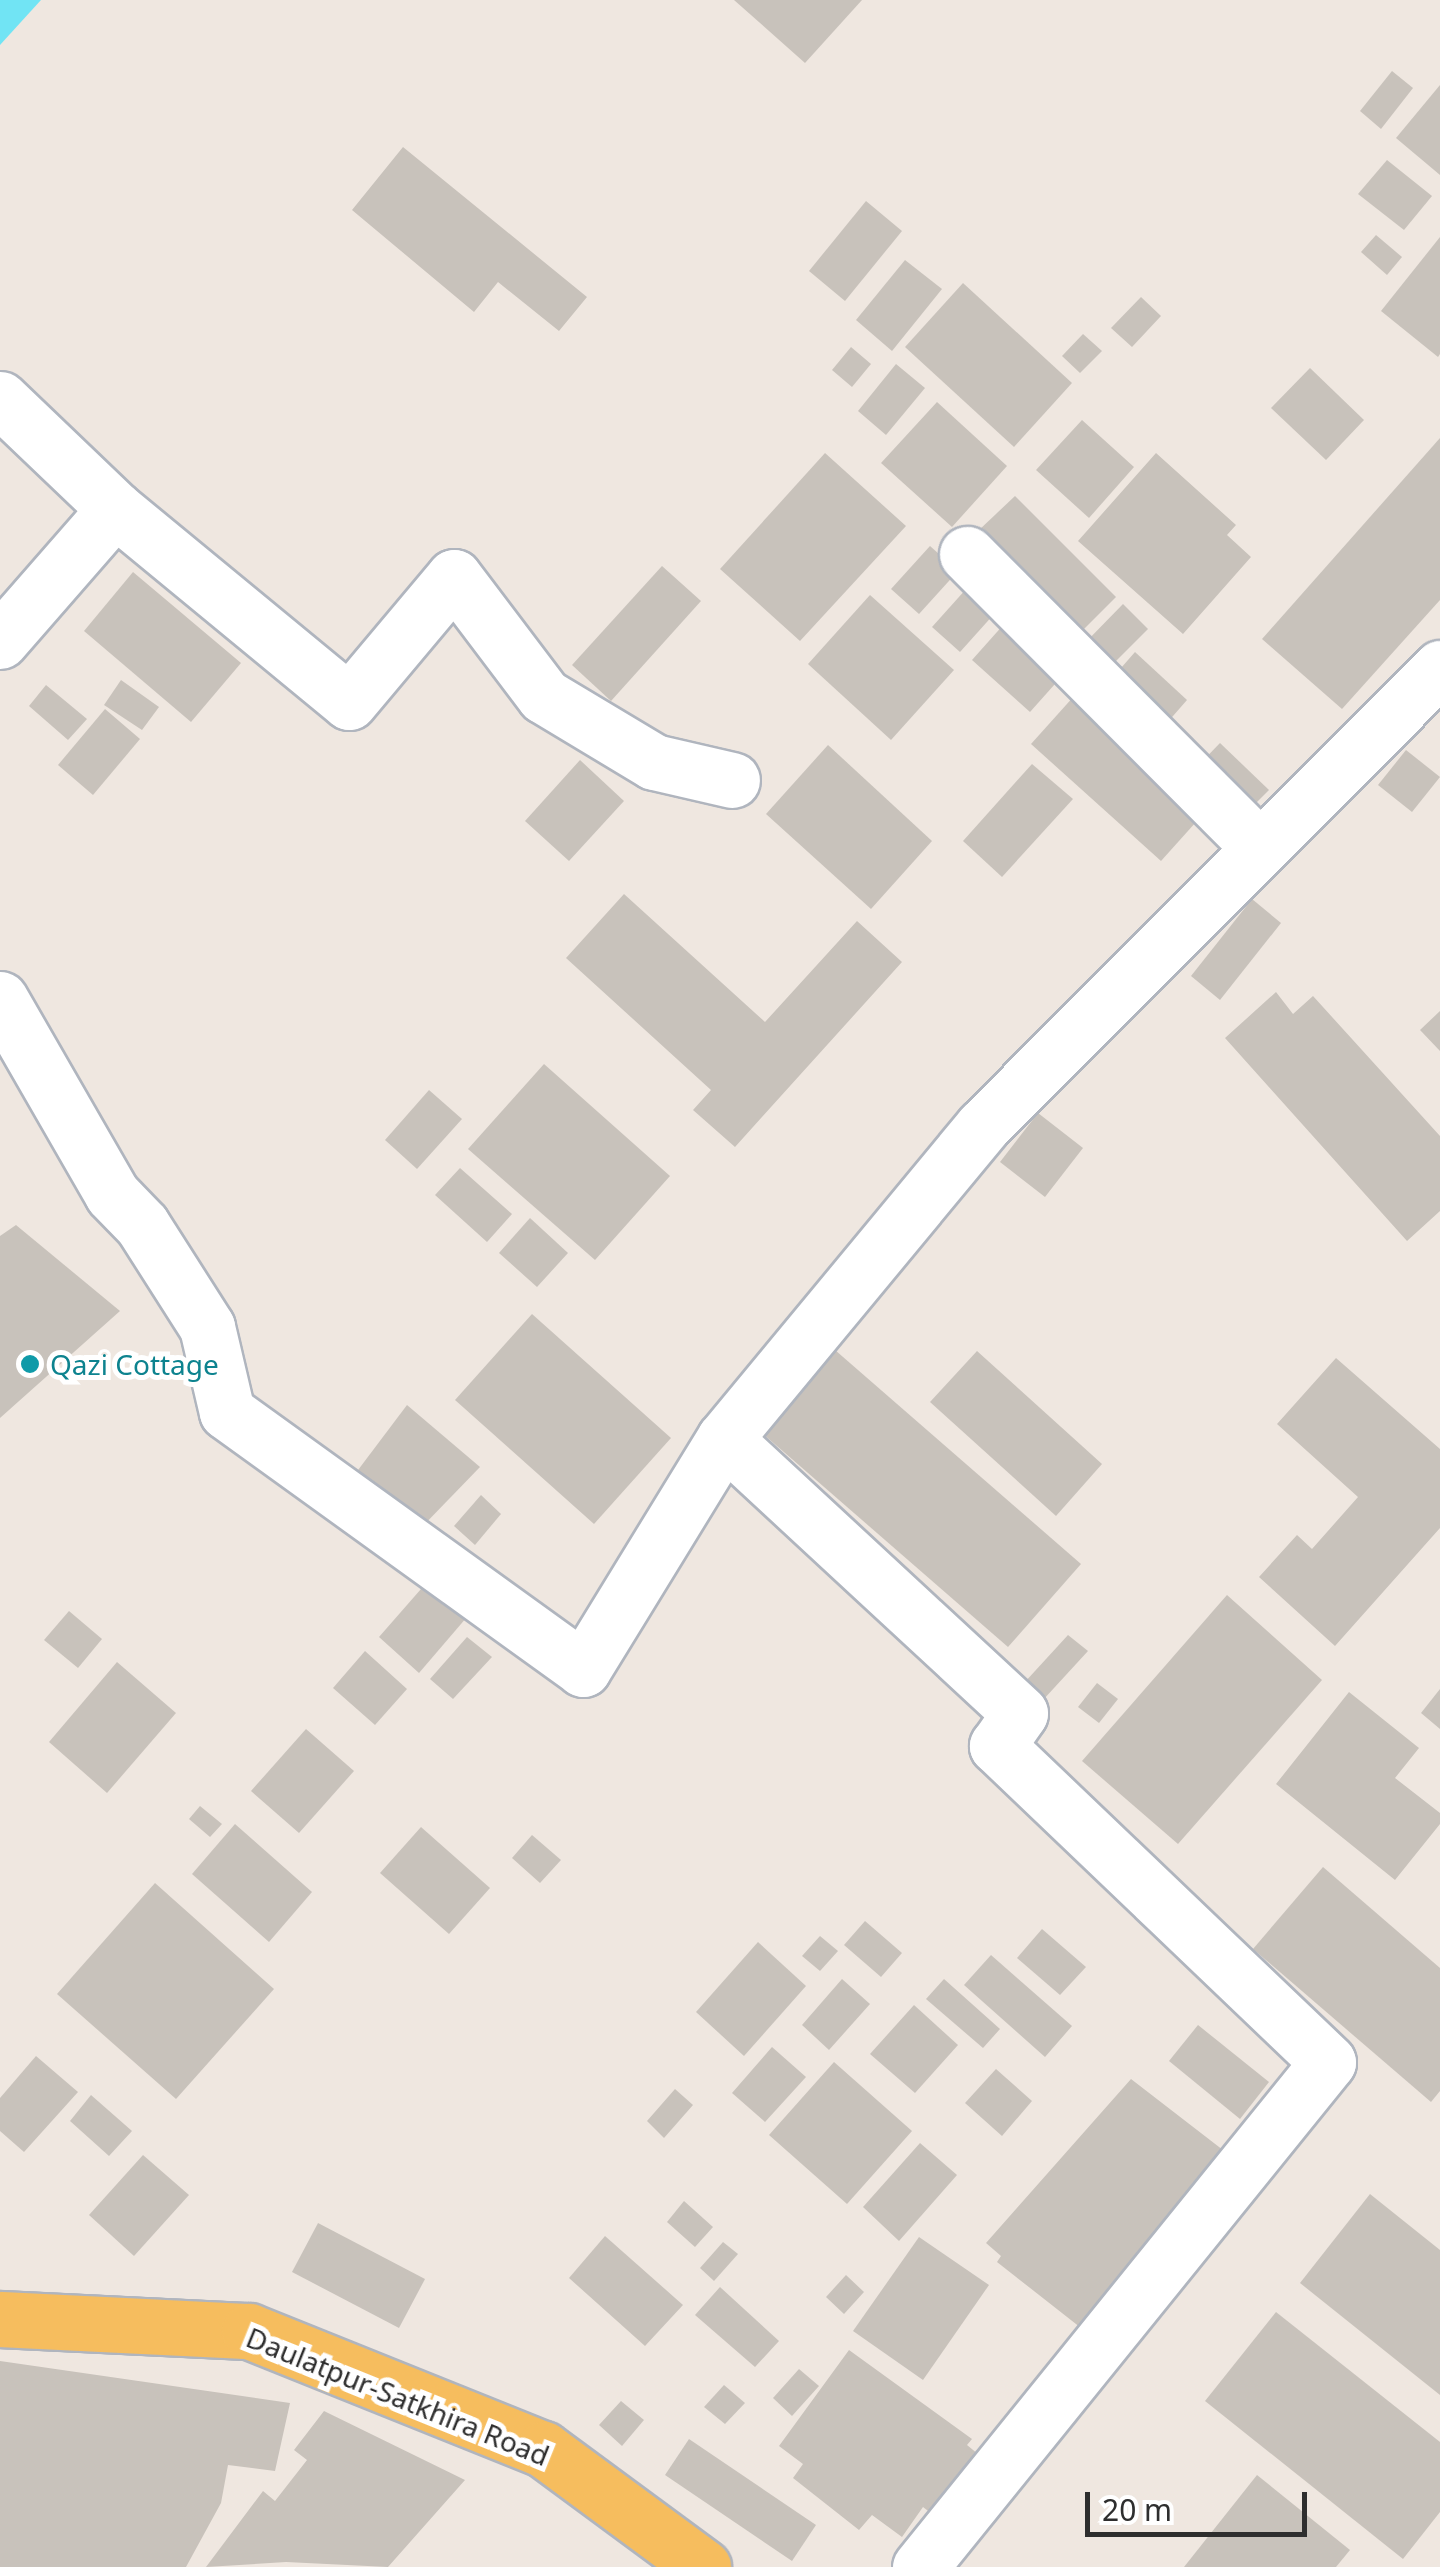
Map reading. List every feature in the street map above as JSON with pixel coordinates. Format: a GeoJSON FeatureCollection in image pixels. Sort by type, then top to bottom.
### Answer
{"type":"FeatureCollection","features":[{"type":"Feature","properties":{"kind":"main road","name":"Daulatpur-Satkhira Road"},"geometry":{"type":"LineString","coordinates":[[0,2319],[249,2331],[543,2449],[702,2567]]}},
{"type":"Feature","properties":{"kind":"street"},"geometry":{"type":"LineString","coordinates":[[0,399],[115,508],[349,702],[454,577],[544,696],[654,762],[732,780]]}},
{"type":"Feature","properties":{"kind":"street"},"geometry":{"type":"LineString","coordinates":[[0,641],[115,508]]}},
{"type":"Feature","properties":{"kind":"street"},"geometry":{"type":"LineString","coordinates":[[967,554],[1260,848]]}},
{"type":"Feature","properties":{"kind":"street"},"geometry":{"type":"LineString","coordinates":[[0,999],[112,1194],[142,1226],[207,1326],[226,1412],[583,1670],[724,1439],[983,1126],[1440,668]]}},
{"type":"Feature","properties":{"kind":"street"},"geometry":{"type":"LineString","coordinates":[[724,1439],[1020,1714],[997,1746],[1328,2062],[920,2567]]}},
{"type":"Feature","properties":{"kind":"water"},"geometry":{"type":"Polygon","coordinates":[[[0,0],[41,0],[0,45],[0,0]]]}},
{"type":"Feature","properties":{"kind":"building"},"geometry":{"type":"Polygon","coordinates":[[[734,0],[862,0],[805,63],[734,0]]]}},
{"type":"Feature","properties":{"kind":"building"},"geometry":{"type":"Polygon","coordinates":[[[1392,71],[1413,88],[1381,129],[1360,111],[1392,71]]]}},
{"type":"Feature","properties":{"kind":"building"},"geometry":{"type":"Polygon","coordinates":[[[1440,85],[1440,175],[1396,138],[1440,85]]]}},
{"type":"Feature","properties":{"kind":"building"},"geometry":{"type":"Polygon","coordinates":[[[403,147],[587,297],[559,331],[498,282],[474,312],[352,210],[403,147]]]}},
{"type":"Feature","properties":{"kind":"building"},"geometry":{"type":"Polygon","coordinates":[[[1387,160],[1432,196],[1404,230],[1358,194],[1387,160]]]}},
{"type":"Feature","properties":{"kind":"building"},"geometry":{"type":"Polygon","coordinates":[[[866,201],[902,231],[845,301],[809,271],[866,201]]]}},
{"type":"Feature","properties":{"kind":"building"},"geometry":{"type":"Polygon","coordinates":[[[1376,235],[1402,257],[1387,275],[1361,252],[1376,235]]]}},
{"type":"Feature","properties":{"kind":"building"},"geometry":{"type":"Polygon","coordinates":[[[1440,237],[1440,354],[1438,357],[1381,311],[1440,237]]]}},
{"type":"Feature","properties":{"kind":"building"},"geometry":{"type":"Polygon","coordinates":[[[905,260],[942,289],[892,351],[856,320],[905,260]]]}},
{"type":"Feature","properties":{"kind":"building"},"geometry":{"type":"Polygon","coordinates":[[[963,283],[1072,383],[1014,447],[905,347],[963,283]]]}},
{"type":"Feature","properties":{"kind":"building"},"geometry":{"type":"Polygon","coordinates":[[[1141,297],[1161,316],[1132,347],[1111,328],[1141,297]]]}},
{"type":"Feature","properties":{"kind":"building"},"geometry":{"type":"Polygon","coordinates":[[[1083,334],[1102,351],[1080,373],[1062,356],[1083,334]]]}},
{"type":"Feature","properties":{"kind":"building"},"geometry":{"type":"Polygon","coordinates":[[[851,347],[871,364],[852,387],[832,370],[851,347]]]}},
{"type":"Feature","properties":{"kind":"building"},"geometry":{"type":"Polygon","coordinates":[[[896,364],[925,388],[886,435],[858,411],[896,364]]]}},
{"type":"Feature","properties":{"kind":"building"},"geometry":{"type":"Polygon","coordinates":[[[1310,368],[1364,420],[1326,460],[1271,408],[1310,368]]]}},
{"type":"Feature","properties":{"kind":"building"},"geometry":{"type":"Polygon","coordinates":[[[937,402],[1007,466],[952,527],[881,463],[937,402]]]}},
{"type":"Feature","properties":{"kind":"building"},"geometry":{"type":"Polygon","coordinates":[[[1082,420],[1134,467],[1089,518],[1036,470],[1082,420]]]}},
{"type":"Feature","properties":{"kind":"building"},"geometry":{"type":"Polygon","coordinates":[[[1440,438],[1440,600],[1342,709],[1262,639],[1440,438]]]}},
{"type":"Feature","properties":{"kind":"building"},"geometry":{"type":"Polygon","coordinates":[[[825,453],[906,526],[800,641],[720,569],[825,453]]]}},
{"type":"Feature","properties":{"kind":"building"},"geometry":{"type":"Polygon","coordinates":[[[1156,453],[1236,525],[1227,535],[1251,557],[1183,634],[1078,541],[1156,453]]]}},
{"type":"Feature","properties":{"kind":"building"},"geometry":{"type":"Polygon","coordinates":[[[1015,496],[1116,597],[1080,633],[978,531],[1015,496]]]}},
{"type":"Feature","properties":{"kind":"building"},"geometry":{"type":"Polygon","coordinates":[[[930,546],[958,571],[919,614],[891,589],[930,546]]]}},
{"type":"Feature","properties":{"kind":"building"},"geometry":{"type":"Polygon","coordinates":[[[662,566],[701,601],[611,701],[572,665],[662,566]]]}},
{"type":"Feature","properties":{"kind":"building"},"geometry":{"type":"Polygon","coordinates":[[[133,572],[241,663],[191,722],[84,631],[133,572]]]}},
{"type":"Feature","properties":{"kind":"building"},"geometry":{"type":"Polygon","coordinates":[[[967,588],[995,613],[960,652],[932,627],[967,588]]]}},
{"type":"Feature","properties":{"kind":"building"},"geometry":{"type":"Polygon","coordinates":[[[870,595],[954,670],[891,740],[808,664],[870,595]]]}},
{"type":"Feature","properties":{"kind":"building"},"geometry":{"type":"Polygon","coordinates":[[[1123,604],[1148,629],[1107,670],[1082,646],[1123,604]]]}},
{"type":"Feature","properties":{"kind":"building"},"geometry":{"type":"Polygon","coordinates":[[[1005,623],[1063,675],[1030,712],[972,660],[1005,623]]]}},
{"type":"Feature","properties":{"kind":"building"},"geometry":{"type":"Polygon","coordinates":[[[1135,652],[1187,700],[1166,724],[1114,676],[1135,652]]]}},
{"type":"Feature","properties":{"kind":"building"},"geometry":{"type":"Polygon","coordinates":[[[121,680],[159,707],[142,730],[104,705],[121,680]]]}},
{"type":"Feature","properties":{"kind":"building"},"geometry":{"type":"Polygon","coordinates":[[[46,685],[87,719],[68,740],[29,706],[46,685]]]}},
{"type":"Feature","properties":{"kind":"building"},"geometry":{"type":"Polygon","coordinates":[[[1075,695],[1205,812],[1161,861],[1031,744],[1075,695]]]}},
{"type":"Feature","properties":{"kind":"building"},"geometry":{"type":"Polygon","coordinates":[[[105,709],[140,739],[93,795],[58,765],[105,709]]]}},
{"type":"Feature","properties":{"kind":"building"},"geometry":{"type":"Polygon","coordinates":[[[1220,743],[1269,790],[1238,821],[1191,773],[1220,743]]]}},
{"type":"Feature","properties":{"kind":"building"},"geometry":{"type":"Polygon","coordinates":[[[828,745],[932,841],[871,909],[766,814],[828,745]]]}},
{"type":"Feature","properties":{"kind":"building"},"geometry":{"type":"Polygon","coordinates":[[[1406,750],[1440,777],[1412,812],[1378,785],[1406,750]]]}},
{"type":"Feature","properties":{"kind":"building"},"geometry":{"type":"Polygon","coordinates":[[[580,760],[624,801],[569,861],[525,821],[580,760]]]}},
{"type":"Feature","properties":{"kind":"building"},"geometry":{"type":"Polygon","coordinates":[[[1032,764],[1073,799],[1002,877],[963,841],[1032,764]]]}},
{"type":"Feature","properties":{"kind":"building"},"geometry":{"type":"Polygon","coordinates":[[[624,894],[765,1022],[857,921],[902,962],[735,1147],[693,1110],[711,1090],[566,958],[624,894]]]}},
{"type":"Feature","properties":{"kind":"building"},"geometry":{"type":"Polygon","coordinates":[[[1252,899],[1281,923],[1220,1000],[1191,976],[1252,899]]]}},
{"type":"Feature","properties":{"kind":"building"},"geometry":{"type":"Polygon","coordinates":[[[1276,992],[1293,1014],[1313,996],[1440,1136],[1440,1211],[1407,1241],[1225,1038],[1276,992]]]}},
{"type":"Feature","properties":{"kind":"building"},"geometry":{"type":"Polygon","coordinates":[[[1440,1011],[1440,1051],[1420,1030],[1440,1011]]]}},
{"type":"Feature","properties":{"kind":"building"},"geometry":{"type":"Polygon","coordinates":[[[544,1064],[670,1176],[595,1260],[468,1149],[544,1064]]]}},
{"type":"Feature","properties":{"kind":"building"},"geometry":{"type":"Polygon","coordinates":[[[429,1090],[462,1119],[417,1169],[385,1140],[429,1090]]]}},
{"type":"Feature","properties":{"kind":"building"},"geometry":{"type":"Polygon","coordinates":[[[1038,1113],[1083,1148],[1045,1197],[1000,1162],[1038,1113]]]}},
{"type":"Feature","properties":{"kind":"building"},"geometry":{"type":"Polygon","coordinates":[[[460,1168],[512,1214],[487,1242],[435,1195],[460,1168]]]}},
{"type":"Feature","properties":{"kind":"building"},"geometry":{"type":"Polygon","coordinates":[[[530,1218],[568,1253],[537,1287],[499,1253],[530,1218]]]}},
{"type":"Feature","properties":{"kind":"building","name":"Qazi Cottage"},"geometry":{"type":"Polygon","coordinates":[[[16,1225],[120,1311],[0,1418],[0,1236],[16,1225]]]}},
{"type":"Feature","properties":{"kind":"building"},"geometry":{"type":"Polygon","coordinates":[[[532,1314],[671,1438],[594,1524],[455,1400],[532,1314]]]}},
{"type":"Feature","properties":{"kind":"building"},"geometry":{"type":"Polygon","coordinates":[[[835,1350],[1081,1564],[1008,1647],[762,1433],[835,1350]]]}},
{"type":"Feature","properties":{"kind":"building"},"geometry":{"type":"Polygon","coordinates":[[[977,1351],[1102,1464],[1056,1516],[930,1402],[977,1351]]]}},
{"type":"Feature","properties":{"kind":"building"},"geometry":{"type":"Polygon","coordinates":[[[1336,1358],[1440,1449],[1440,1528],[1335,1646],[1259,1577],[1297,1535],[1312,1549],[1358,1497],[1277,1424],[1336,1358]]]}},
{"type":"Feature","properties":{"kind":"building"},"geometry":{"type":"Polygon","coordinates":[[[407,1405],[480,1467],[419,1530],[349,1482],[407,1405]]]}},
{"type":"Feature","properties":{"kind":"building"},"geometry":{"type":"Polygon","coordinates":[[[481,1495],[501,1514],[475,1545],[454,1526],[481,1495]]]}},
{"type":"Feature","properties":{"kind":"building"},"geometry":{"type":"Polygon","coordinates":[[[428,1581],[467,1617],[419,1673],[379,1637],[428,1581]]]}},
{"type":"Feature","properties":{"kind":"building"},"geometry":{"type":"Polygon","coordinates":[[[1227,1595],[1322,1680],[1178,1844],[1082,1761],[1227,1595]]]}},
{"type":"Feature","properties":{"kind":"building"},"geometry":{"type":"Polygon","coordinates":[[[69,1611],[102,1639],[78,1668],[44,1640],[69,1611]]]}},
{"type":"Feature","properties":{"kind":"building"},"geometry":{"type":"Polygon","coordinates":[[[1068,1635],[1088,1651],[1043,1700],[1024,1683],[1068,1635]]]}},
{"type":"Feature","properties":{"kind":"building"},"geometry":{"type":"Polygon","coordinates":[[[467,1637],[492,1657],[453,1699],[430,1679],[467,1637]]]}},
{"type":"Feature","properties":{"kind":"building"},"geometry":{"type":"Polygon","coordinates":[[[365,1651],[407,1689],[375,1725],[333,1688],[365,1651]]]}},
{"type":"Feature","properties":{"kind":"building"},"geometry":{"type":"Polygon","coordinates":[[[117,1662],[176,1713],[107,1793],[49,1742],[117,1662]]]}},
{"type":"Feature","properties":{"kind":"building"},"geometry":{"type":"Polygon","coordinates":[[[1097,1683],[1118,1699],[1099,1723],[1078,1707],[1097,1683]]]}},
{"type":"Feature","properties":{"kind":"building"},"geometry":{"type":"Polygon","coordinates":[[[1440,1689],[1440,1729],[1421,1713],[1440,1689]]]}},
{"type":"Feature","properties":{"kind":"building"},"geometry":{"type":"Polygon","coordinates":[[[1349,1692],[1419,1748],[1395,1778],[1440,1813],[1440,1824],[1395,1880],[1276,1784],[1349,1692]]]}},
{"type":"Feature","properties":{"kind":"building"},"geometry":{"type":"Polygon","coordinates":[[[306,1729],[354,1771],[299,1833],[251,1791],[306,1729]]]}},
{"type":"Feature","properties":{"kind":"building"},"geometry":{"type":"Polygon","coordinates":[[[200,1806],[222,1824],[210,1837],[189,1819],[200,1806]]]}},
{"type":"Feature","properties":{"kind":"building"},"geometry":{"type":"Polygon","coordinates":[[[235,1824],[312,1892],[269,1942],[192,1874],[235,1824]]]}},
{"type":"Feature","properties":{"kind":"building"},"geometry":{"type":"Polygon","coordinates":[[[421,1827],[490,1888],[449,1934],[380,1873],[421,1827]]]}},
{"type":"Feature","properties":{"kind":"building"},"geometry":{"type":"Polygon","coordinates":[[[532,1835],[561,1860],[540,1883],[512,1858],[532,1835]]]}},
{"type":"Feature","properties":{"kind":"building"},"geometry":{"type":"Polygon","coordinates":[[[1323,1867],[1440,1968],[1440,2091],[1431,2102],[1253,1949],[1323,1867]]]}},
{"type":"Feature","properties":{"kind":"building"},"geometry":{"type":"Polygon","coordinates":[[[155,1883],[274,1989],[176,2099],[57,1994],[155,1883]]]}},
{"type":"Feature","properties":{"kind":"building"},"geometry":{"type":"Polygon","coordinates":[[[865,1921],[902,1953],[881,1977],[844,1945],[865,1921]]]}},
{"type":"Feature","properties":{"kind":"building"},"geometry":{"type":"Polygon","coordinates":[[[1042,1929],[1086,1967],[1060,1995],[1017,1958],[1042,1929]]]}},
{"type":"Feature","properties":{"kind":"building"},"geometry":{"type":"Polygon","coordinates":[[[820,1936],[838,1951],[820,1971],[802,1956],[820,1936]]]}},
{"type":"Feature","properties":{"kind":"building"},"geometry":{"type":"Polygon","coordinates":[[[758,1942],[806,1986],[744,2056],[696,2012],[758,1942]]]}},
{"type":"Feature","properties":{"kind":"building"},"geometry":{"type":"Polygon","coordinates":[[[991,1955],[1072,2026],[1045,2057],[964,1985],[991,1955]]]}},
{"type":"Feature","properties":{"kind":"building"},"geometry":{"type":"Polygon","coordinates":[[[842,1979],[870,2004],[829,2050],[802,2025],[842,1979]]]}},
{"type":"Feature","properties":{"kind":"building"},"geometry":{"type":"Polygon","coordinates":[[[944,1979],[1000,2029],[983,2048],[926,1999],[944,1979]]]}},
{"type":"Feature","properties":{"kind":"building"},"geometry":{"type":"Polygon","coordinates":[[[914,2005],[958,2045],[915,2093],[870,2054],[914,2005]]]}},
{"type":"Feature","properties":{"kind":"building"},"geometry":{"type":"Polygon","coordinates":[[[1198,2025],[1269,2082],[1240,2119],[1169,2061],[1198,2025]]]}},
{"type":"Feature","properties":{"kind":"building"},"geometry":{"type":"Polygon","coordinates":[[[772,2047],[806,2077],[765,2122],[732,2093],[772,2047]]]}},
{"type":"Feature","properties":{"kind":"building"},"geometry":{"type":"Polygon","coordinates":[[[36,2056],[78,2092],[24,2152],[0,2131],[0,2098],[36,2056]]]}},
{"type":"Feature","properties":{"kind":"building"},"geometry":{"type":"Polygon","coordinates":[[[834,2062],[912,2131],[847,2204],[769,2135],[834,2062]]]}},
{"type":"Feature","properties":{"kind":"building"},"geometry":{"type":"Polygon","coordinates":[[[996,2069],[1032,2101],[1002,2136],[965,2103],[996,2069]]]}},
{"type":"Feature","properties":{"kind":"building"},"geometry":{"type":"Polygon","coordinates":[[[1131,2079],[1232,2157],[1090,2335],[997,2262],[1001,2256],[986,2243],[1131,2079]]]}},
{"type":"Feature","properties":{"kind":"building"},"geometry":{"type":"Polygon","coordinates":[[[675,2089],[693,2105],[664,2138],[647,2121],[675,2089]]]}},
{"type":"Feature","properties":{"kind":"building"},"geometry":{"type":"Polygon","coordinates":[[[91,2095],[132,2131],[109,2156],[70,2121],[91,2095]]]}},
{"type":"Feature","properties":{"kind":"building"},"geometry":{"type":"Polygon","coordinates":[[[920,2143],[957,2175],[899,2241],[863,2207],[920,2143]]]}},
{"type":"Feature","properties":{"kind":"building"},"geometry":{"type":"Polygon","coordinates":[[[143,2155],[189,2195],[134,2256],[89,2215],[143,2155]]]}},
{"type":"Feature","properties":{"kind":"building"},"geometry":{"type":"Polygon","coordinates":[[[1370,2194],[1440,2250],[1440,2395],[1300,2283],[1370,2194]]]}},
{"type":"Feature","properties":{"kind":"building"},"geometry":{"type":"Polygon","coordinates":[[[684,2201],[713,2227],[695,2247],[667,2222],[684,2201]]]}},
{"type":"Feature","properties":{"kind":"building"},"geometry":{"type":"Polygon","coordinates":[[[318,2223],[425,2279],[399,2328],[292,2272],[318,2223]]]}},
{"type":"Feature","properties":{"kind":"building"},"geometry":{"type":"Polygon","coordinates":[[[605,2236],[683,2305],[645,2346],[569,2278],[605,2236]]]}},
{"type":"Feature","properties":{"kind":"building"},"geometry":{"type":"Polygon","coordinates":[[[919,2237],[989,2285],[923,2380],[853,2331],[919,2237]]]}},
{"type":"Feature","properties":{"kind":"building"},"geometry":{"type":"Polygon","coordinates":[[[723,2242],[738,2254],[714,2281],[700,2268],[723,2242]]]}},
{"type":"Feature","properties":{"kind":"building"},"geometry":{"type":"Polygon","coordinates":[[[846,2275],[864,2292],[844,2314],[826,2297],[846,2275]]]}},
{"type":"Feature","properties":{"kind":"building"},"geometry":{"type":"Polygon","coordinates":[[[720,2287],[779,2341],[755,2367],[695,2315],[720,2287]]]}},
{"type":"Feature","properties":{"kind":"building"},"geometry":{"type":"Polygon","coordinates":[[[1276,2312],[1440,2442],[1440,2512],[1403,2559],[1205,2401],[1276,2312]]]}},
{"type":"Feature","properties":{"kind":"building"},"geometry":{"type":"Polygon","coordinates":[[[849,2350],[972,2439],[967,2445],[984,2459],[936,2517],[923,2507],[902,2537],[872,2515],[859,2530],[793,2478],[803,2464],[779,2446],[849,2350]]]}},
{"type":"Feature","properties":{"kind":"building"},"geometry":{"type":"Polygon","coordinates":[[[0,2361],[290,2403],[275,2471],[228,2465],[221,2503],[186,2567],[0,2567],[0,2361]]]}},
{"type":"Feature","properties":{"kind":"building"},"geometry":{"type":"Polygon","coordinates":[[[799,2369],[819,2386],[792,2416],[773,2398],[799,2369]]]}},
{"type":"Feature","properties":{"kind":"building"},"geometry":{"type":"Polygon","coordinates":[[[724,2385],[745,2403],[725,2424],[704,2407],[724,2385]]]}},
{"type":"Feature","properties":{"kind":"building"},"geometry":{"type":"Polygon","coordinates":[[[621,2401],[644,2420],[622,2446],[599,2425],[621,2401]]]}},
{"type":"Feature","properties":{"kind":"building"},"geometry":{"type":"Polygon","coordinates":[[[324,2411],[465,2480],[388,2567],[286,2562],[206,2567],[263,2491],[275,2501],[307,2460],[294,2450],[324,2411]]]}},
{"type":"Feature","properties":{"kind":"building"},"geometry":{"type":"Polygon","coordinates":[[[689,2439],[816,2525],[792,2561],[665,2475],[689,2439]]]}},
{"type":"Feature","properties":{"kind":"building"},"geometry":{"type":"Polygon","coordinates":[[[1257,2475],[1350,2550],[1336,2567],[1184,2567],[1257,2475]]]}},
{"type":"Feature","properties":{"kind":"place","name":"Qazi Cottage"},"geometry":{"type":"Point","coordinates":[30,1364]}}]}
